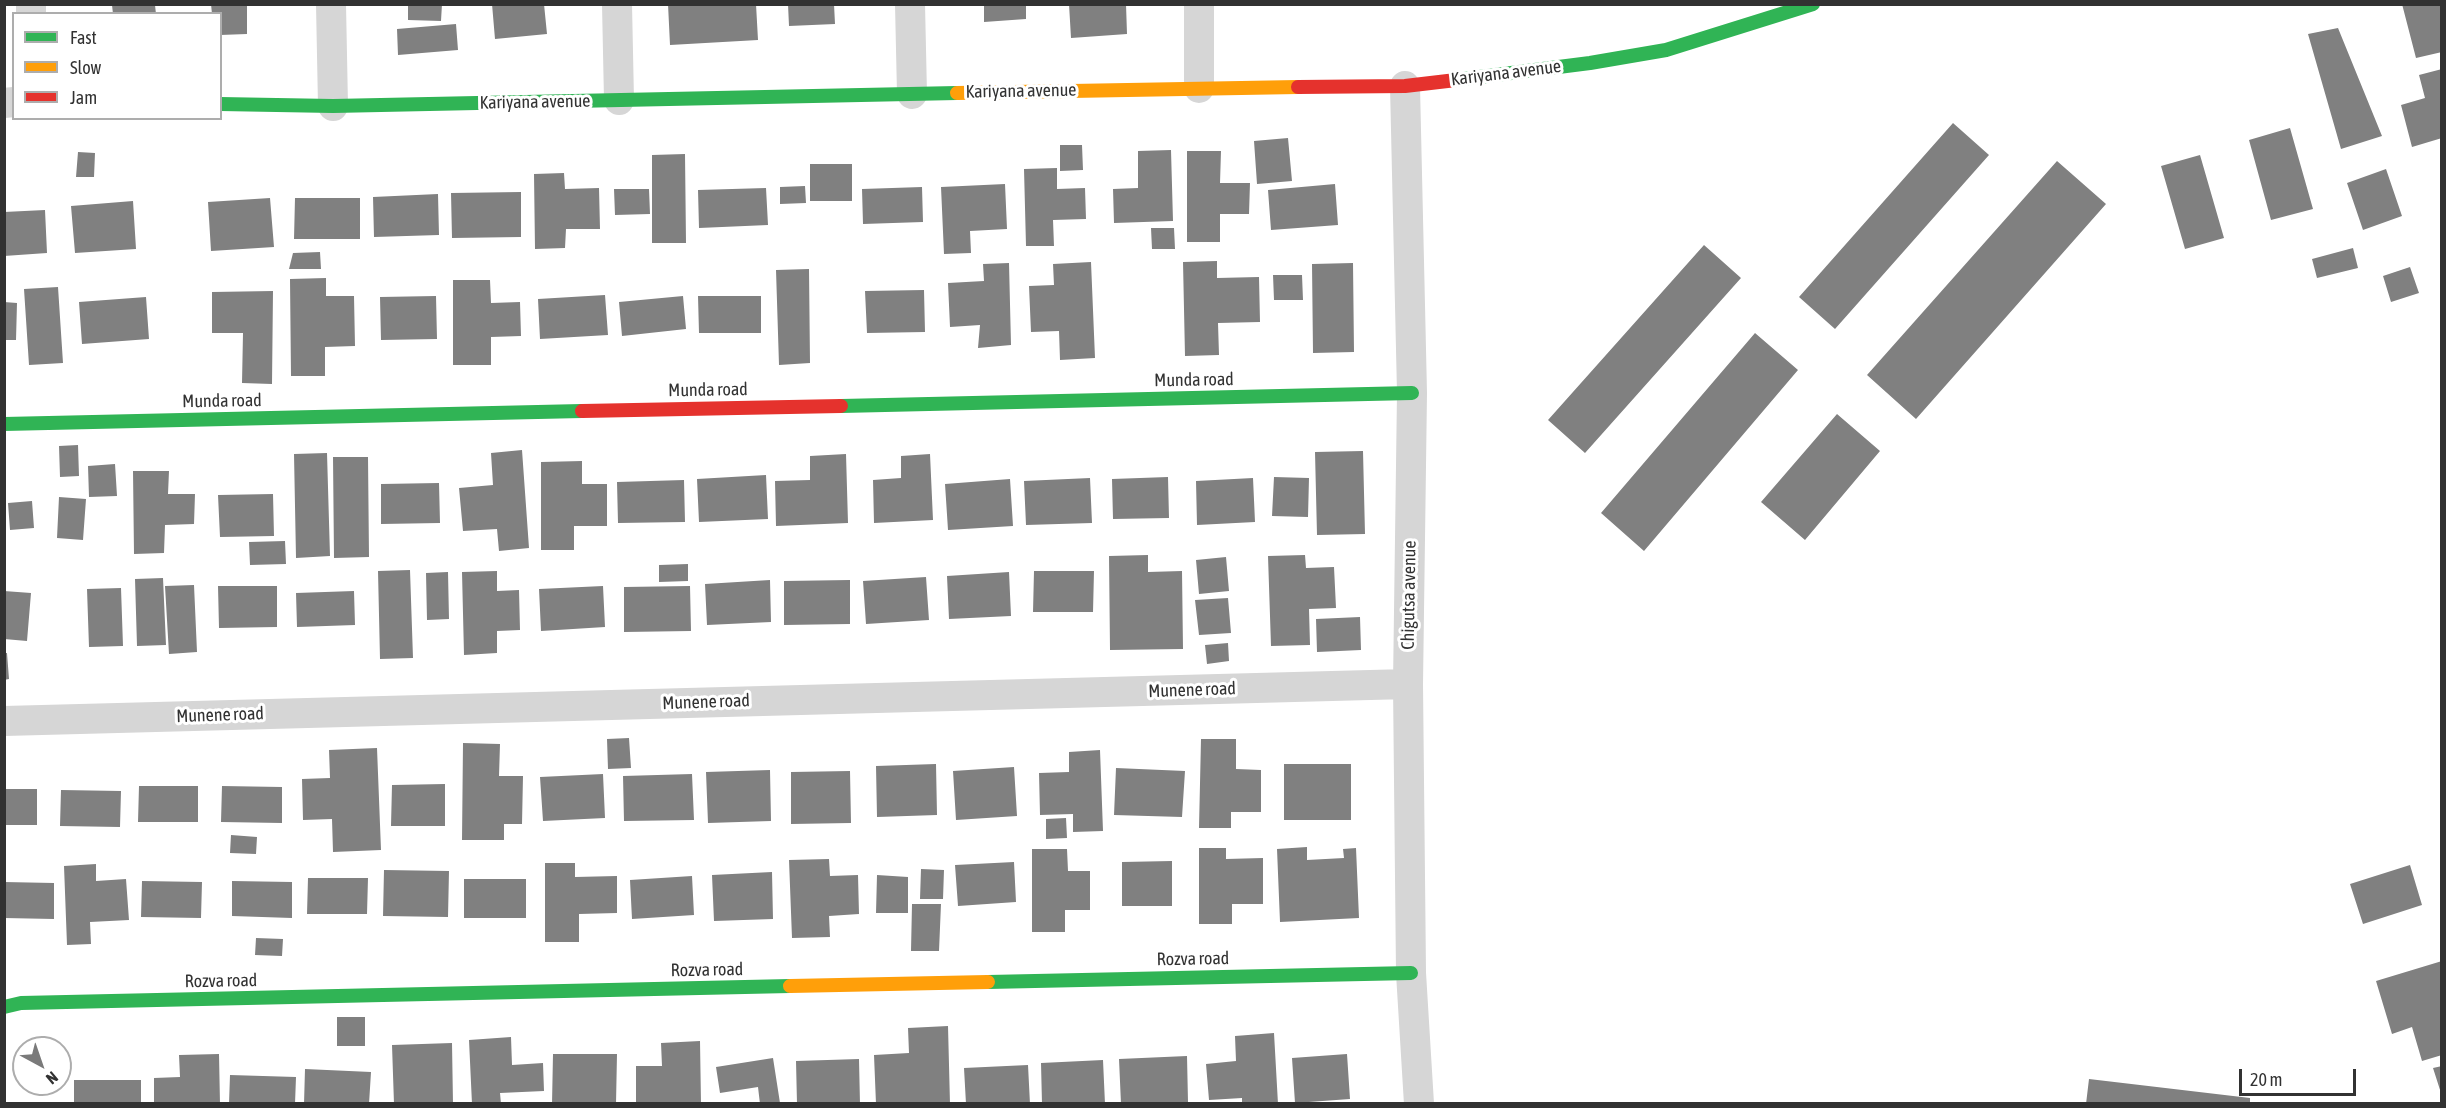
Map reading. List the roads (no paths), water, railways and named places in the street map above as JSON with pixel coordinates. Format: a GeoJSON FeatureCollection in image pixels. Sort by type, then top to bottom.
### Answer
{"type":"FeatureCollection","features":[{"type":"Feature","properties":{"kind":"street"},"geometry":{"type":"LineString","coordinates":[[331,4],[333,106]]}},
{"type":"Feature","properties":{"kind":"street"},"geometry":{"type":"LineString","coordinates":[[617,4],[619,100]]}},
{"type":"Feature","properties":{"kind":"street"},"geometry":{"type":"LineString","coordinates":[[910,4],[912,94]]}},
{"type":"Feature","properties":{"kind":"street"},"geometry":{"type":"LineString","coordinates":[[1199,4],[1199,88]]}},
{"type":"Feature","properties":{"kind":"street","name":"Kariyana avenue"},"geometry":{"type":"LineString","coordinates":[[222,104],[333,106],[1199,88],[1405,86],[1590,63],[1666,50],[1813,4]]}},
{"type":"Feature","properties":{"kind":"street","name":"Chigutsa avenue"},"geometry":{"type":"LineString","coordinates":[[1405,86],[1412,393],[1408,684],[1412,973],[1419,1104]]}},
{"type":"Feature","properties":{"kind":"street","name":"Munda road"},"geometry":{"type":"LineString","coordinates":[[4,424],[1412,393]]}},
{"type":"Feature","properties":{"kind":"street","name":"Munene road"},"geometry":{"type":"LineString","coordinates":[[4,721],[1408,684]]}},
{"type":"Feature","properties":{"kind":"street","name":"Rozva road"},"geometry":{"type":"LineString","coordinates":[[4,1007],[21,1003],[57,1002],[1412,973]]}}]}
